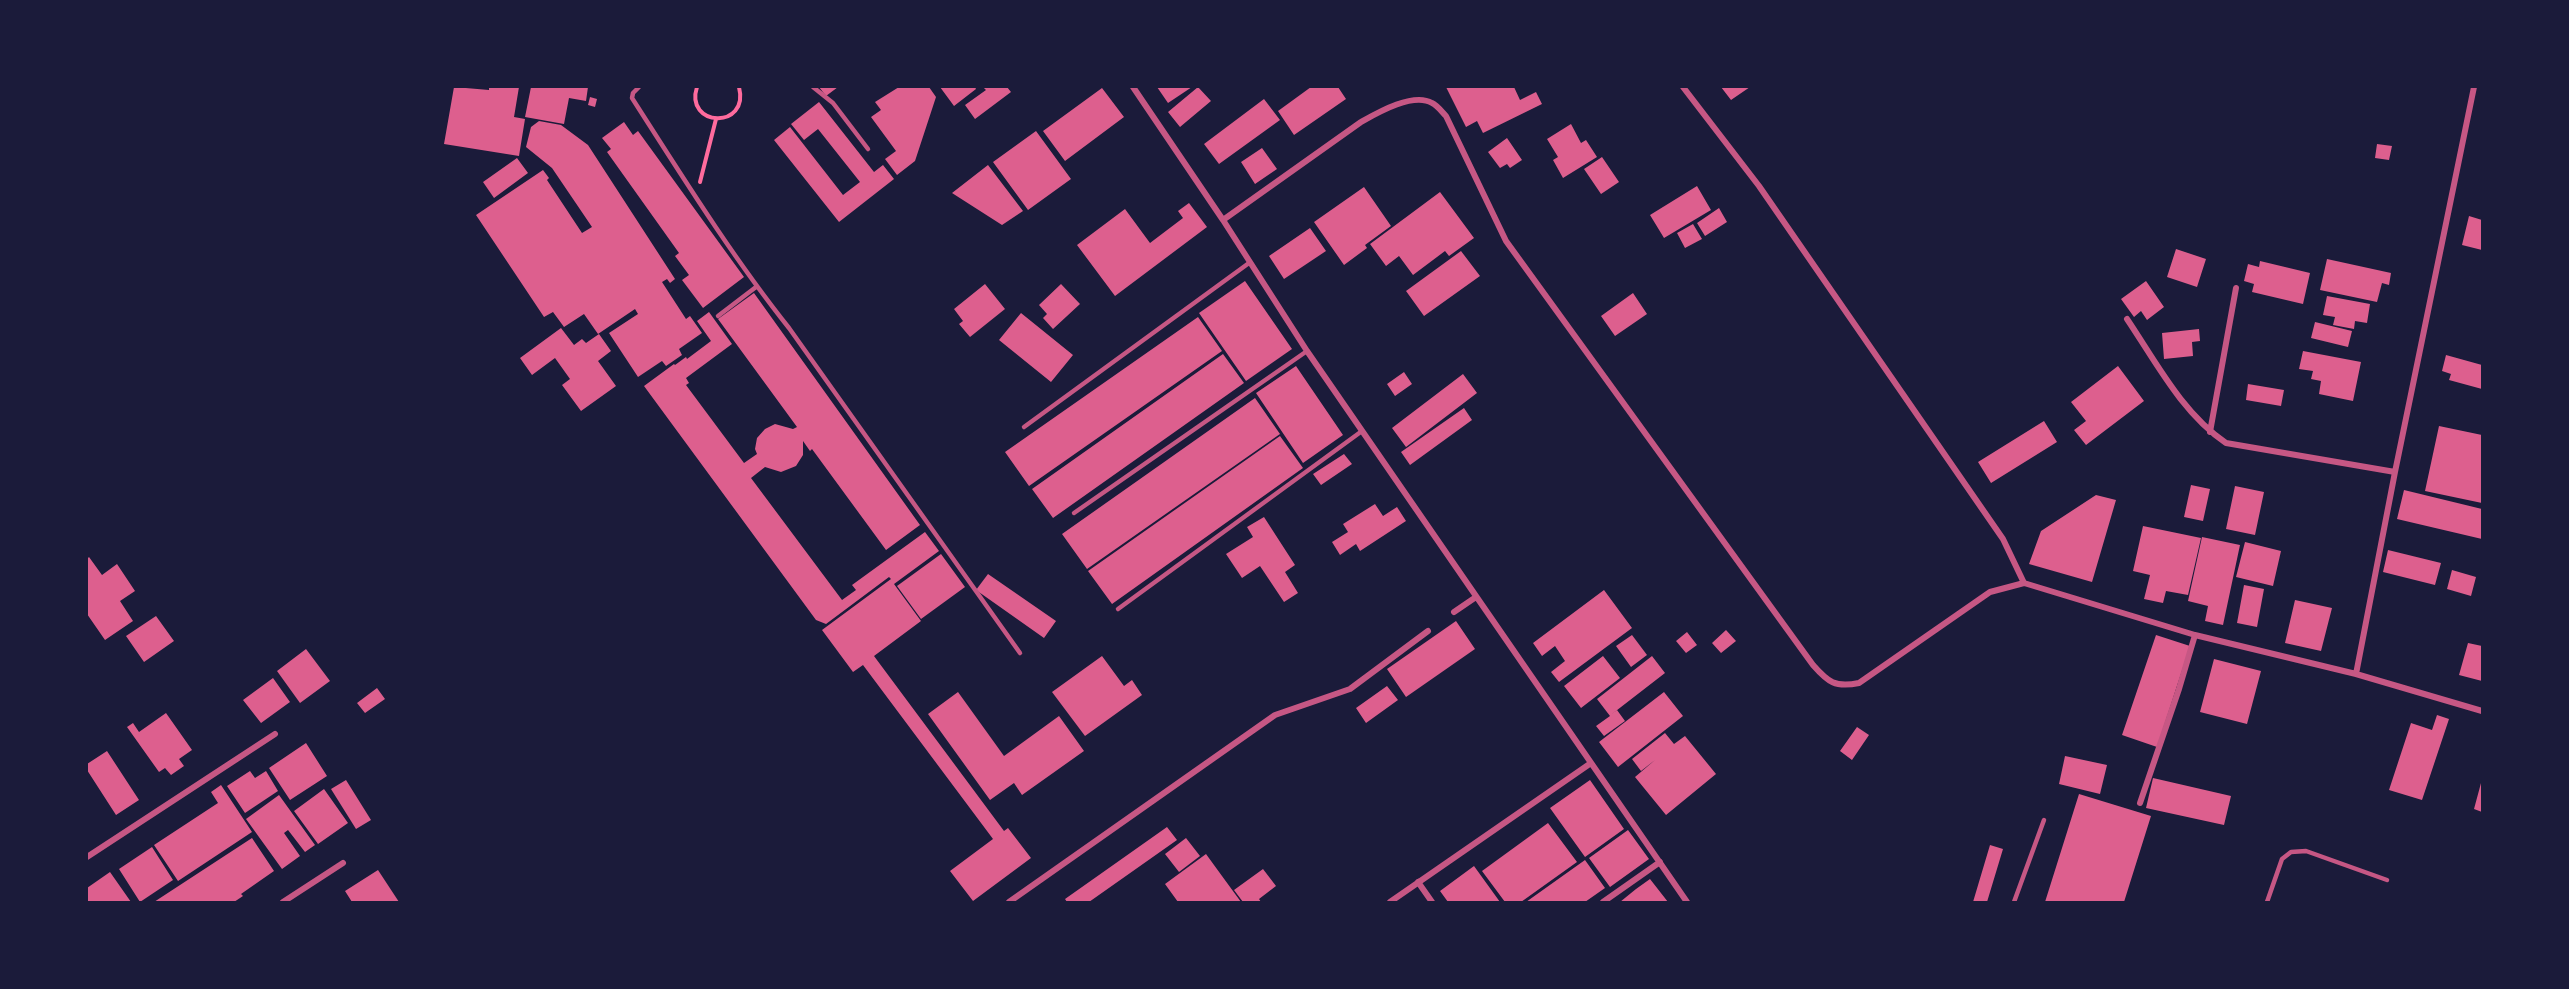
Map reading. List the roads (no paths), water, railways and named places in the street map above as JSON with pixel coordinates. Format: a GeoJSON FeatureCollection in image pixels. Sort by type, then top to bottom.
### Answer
{"type":"FeatureCollection","features":[{"type":"Feature","properties":{"kind":"street"},"geometry":{"type":"LineString","coordinates":[[1133,87],[1223,220],[1306,351],[1687,902]]}},
{"type":"Feature","properties":{"kind":"street"},"geometry":{"type":"LineString","coordinates":[[1683,87],[1759,186],[2003,539],[2024,583]]}},
{"type":"Feature","properties":{"kind":"street"},"geometry":{"type":"LineString","coordinates":[[2356,674],[2474,87]]}},
{"type":"Feature","properties":{"kind":"street"},"geometry":{"type":"LineString","coordinates":[[1223,220],[1377,113],[1417,100],[1432,102],[1446,116],[1506,241],[1813,665],[1827,680],[1844,687],[1859,683],[1990,592],[2024,583],[2195,635],[2356,674],[2482,711]]}},
{"type":"Feature","properties":{"kind":"street"},"geometry":{"type":"LineString","coordinates":[[2210,432],[2236,288]]}},
{"type":"Feature","properties":{"kind":"street"},"geometry":{"type":"LineString","coordinates":[[2127,319],[2180,398],[2210,432],[2226,443],[2395,472]]}},
{"type":"Feature","properties":{"kind":"street"},"geometry":{"type":"LineString","coordinates":[[1454,612],[1476,597]]}},
{"type":"Feature","properties":{"kind":"street"},"geometry":{"type":"LineString","coordinates":[[1009,902],[1275,715],[1350,688],[1428,631]]}},
{"type":"Feature","properties":{"kind":"street"},"geometry":{"type":"LineString","coordinates":[[2140,803],[2195,635]]}},
{"type":"Feature","properties":{"kind":"street"},"geometry":{"type":"LineString","coordinates":[[87,857],[275,734]]}},
{"type":"Feature","properties":{"kind":"street"},"geometry":{"type":"LineString","coordinates":[[1390,902],[1591,763]]}},
{"type":"Feature","properties":{"kind":"street"},"geometry":{"type":"LineString","coordinates":[[1602,902],[1660,862]]}},
{"type":"Feature","properties":{"kind":"street"},"geometry":{"type":"LineString","coordinates":[[283,902],[343,863]]}},
{"type":"Feature","properties":{"kind":"street"},"geometry":{"type":"LineString","coordinates":[[1418,882],[1432,902]]}},
{"type":"Feature","properties":{"kind":"lane"},"geometry":{"type":"LineString","coordinates":[[813,87],[833,103],[868,149]]}},
{"type":"Feature","properties":{"kind":"lane"},"geometry":{"type":"LineString","coordinates":[[637,88],[632,98],[756,287],[789,328],[1020,653]]}},
{"type":"Feature","properties":{"kind":"lane"},"geometry":{"type":"LineString","coordinates":[[1024,427],[1249,263]]}},
{"type":"Feature","properties":{"kind":"lane"},"geometry":{"type":"LineString","coordinates":[[718,316],[756,287]]}},
{"type":"Feature","properties":{"kind":"lane"},"geometry":{"type":"LineString","coordinates":[[1074,513],[1306,351]]}},
{"type":"Feature","properties":{"kind":"lane"},"geometry":{"type":"LineString","coordinates":[[1118,609],[1362,431]]}},
{"type":"Feature","properties":{"kind":"lane"},"geometry":{"type":"LineString","coordinates":[[2014,902],[2044,820]]}},
{"type":"Feature","properties":{"kind":"lane"},"geometry":{"type":"LineString","coordinates":[[2267,902],[2282,859],[2291,852],[2306,851],[2387,880]]}}]}
